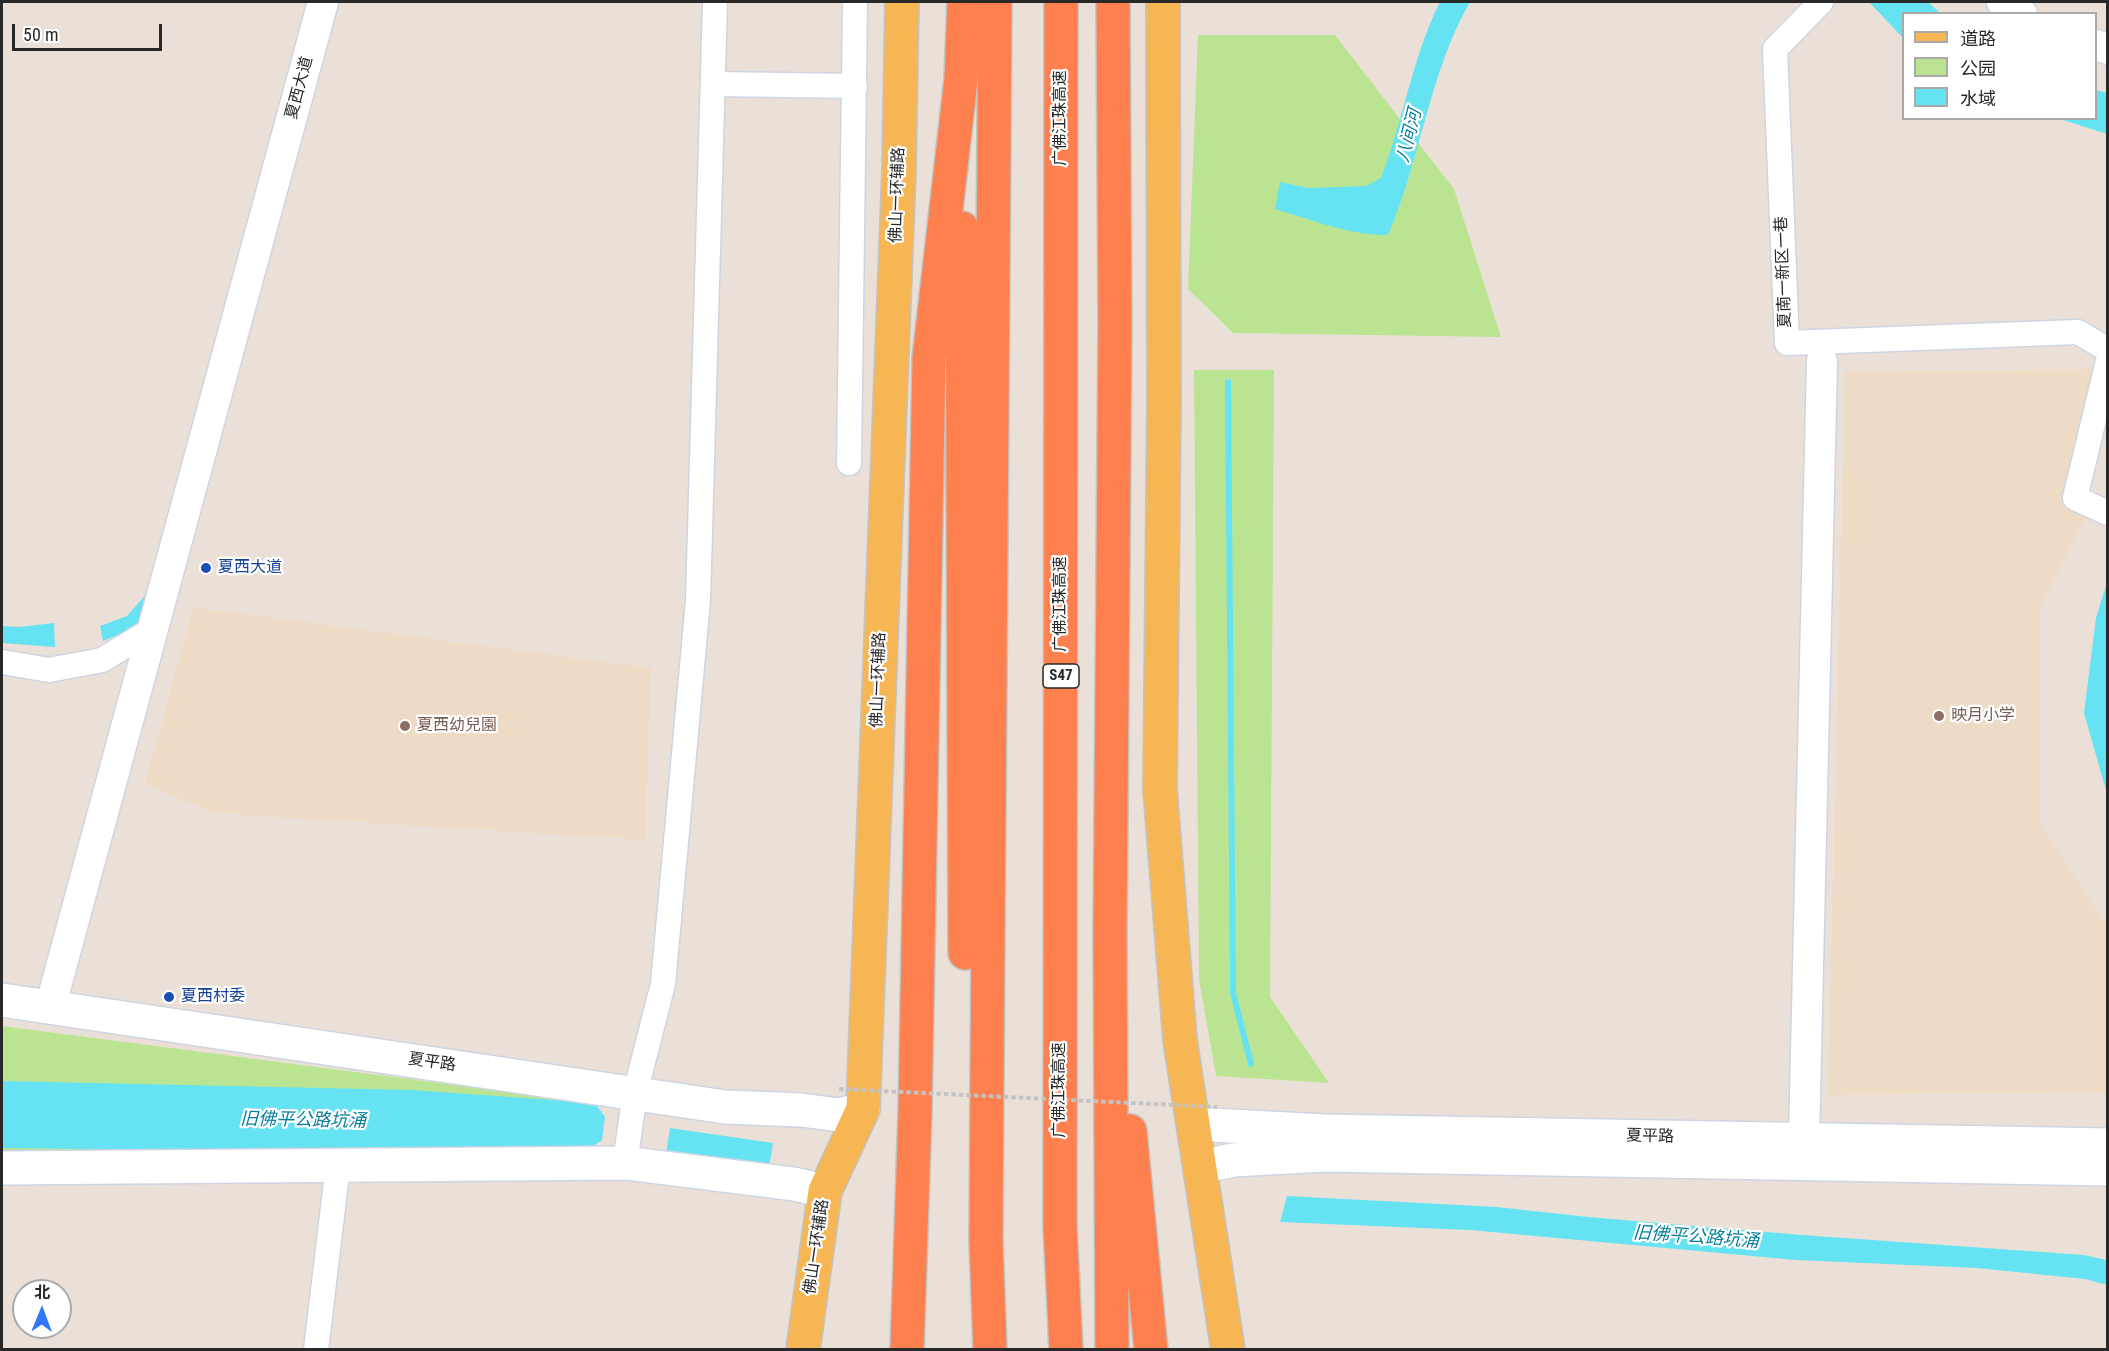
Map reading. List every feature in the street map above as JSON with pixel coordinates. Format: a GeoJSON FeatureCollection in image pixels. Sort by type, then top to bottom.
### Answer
{"type":"FeatureCollection","features":[{"type":"Feature","properties":{"kind":"highway"},"geometry":{"type":"LineString","coordinates":[[964,2],[961,79],[965,1000],[987,1160]]}},
{"type":"Feature","properties":{"kind":"highway"},"geometry":{"type":"LineString","coordinates":[[990,1350],[987,1160],[994,2]]}},
{"type":"Feature","properties":{"kind":"highway","name":"广佛江珠高速"},"geometry":{"type":"LineString","coordinates":[[1061,2],[1060,1226],[1066,1350]]}},
{"type":"Feature","properties":{"kind":"highway"},"geometry":{"type":"LineString","coordinates":[[1112,1350],[1110,932],[1115,325],[1113,2]]}},
{"type":"Feature","properties":{"kind":"highway"},"geometry":{"type":"LineString","coordinates":[[907,1350],[916,1101],[929,358],[961,79]]}},
{"type":"Feature","properties":{"kind":"highway"},"geometry":{"type":"LineString","coordinates":[[1110,932],[1151,1350]]}},
{"type":"Feature","properties":{"kind":"main road","name":"佛山一环辅路"},"geometry":{"type":"LineString","coordinates":[[803,1350],[825,1191],[851,1099],[899,169],[902,2]]}},
{"type":"Feature","properties":{"kind":"main road"},"geometry":{"type":"LineString","coordinates":[[1163,2],[1164,416],[1160,789],[1180,1040],[1205,1116],[1200,1167],[1228,1350]]}},
{"type":"Feature","properties":{"kind":"main road","name":"夏平路"},"geometry":{"type":"LineString","coordinates":[[2,1000],[725,1107],[801,1110],[839,1115],[851,1099]]}},
{"type":"Feature","properties":{"kind":"main road","name":"夏平路"},"geometry":{"type":"LineString","coordinates":[[1205,1116],[1324,1131],[2108,1145]]}},
{"type":"Feature","properties":{"kind":"main road","name":"夏平路"},"geometry":{"type":"LineString","coordinates":[[1200,1167],[1233,1160],[1325,1155],[2108,1169]]}},
{"type":"Feature","properties":{"kind":"main road"},"geometry":{"type":"LineString","coordinates":[[2,1168],[625,1163],[794,1184],[825,1191]]}},
{"type":"Feature","properties":{"kind":"street","name":"夏西大道"},"geometry":{"type":"LineString","coordinates":[[50,1008],[323,2]]}},
{"type":"Feature","properties":{"kind":"street"},"geometry":{"type":"LineString","coordinates":[[625,1163],[635,1093],[663,984],[698,601],[715,2]]}},
{"type":"Feature","properties":{"kind":"street"},"geometry":{"type":"LineString","coordinates":[[849,463],[855,2]]}},
{"type":"Feature","properties":{"kind":"street","name":"夏南一新区一巷"},"geometry":{"type":"LineString","coordinates":[[1821,2],[1775,49],[1787,343],[2078,333],[2108,350]]}},
{"type":"Feature","properties":{"kind":"street"},"geometry":{"type":"LineString","coordinates":[[2002,2],[2019,12]]}},
{"type":"Feature","properties":{"kind":"street"},"geometry":{"type":"LineString","coordinates":[[713,84],[855,86]]}},
{"type":"Feature","properties":{"kind":"street"},"geometry":{"type":"LineString","coordinates":[[1804,1140],[1822,361]]}},
{"type":"Feature","properties":{"kind":"street"},"geometry":{"type":"LineString","coordinates":[[2108,361],[2075,498],[2108,513]]}},
{"type":"Feature","properties":{"kind":"street"},"geometry":{"type":"LineString","coordinates":[[2,662],[49,670],[102,660],[153,629]]}},
{"type":"Feature","properties":{"kind":"street"},"geometry":{"type":"LineString","coordinates":[[316,1350],[338,1166]]}},
{"type":"Feature","properties":{"kind":"path"},"geometry":{"type":"LineString","coordinates":[[851,1099],[1205,1116]]}},
{"type":"Feature","properties":{"kind":"shaded area","name":"映月小学"},"geometry":{"type":"Polygon","coordinates":[[[2094,369],[2091,505],[2040,609],[2040,823],[2107,926],[2107,1093],[1828,1095],[1845,371],[2094,369]]]}},
{"type":"Feature","properties":{"kind":"shaded area","name":"夏西幼兒園"},"geometry":{"type":"Polygon","coordinates":[[[193,607],[651,668],[645,840],[213,813],[145,784],[193,607]]]}},
{"type":"Feature","properties":{"kind":"green space"},"geometry":{"type":"Polygon","coordinates":[[[1198,35],[1335,35],[1454,189],[1501,337],[1233,333],[1188,289],[1198,35]]]}},
{"type":"Feature","properties":{"kind":"green space"},"geometry":{"type":"Polygon","coordinates":[[[1194,370],[1274,370],[1270,997],[1329,1083],[1216,1076],[1199,979],[1194,370]]]}},
{"type":"Feature","properties":{"kind":"green space"},"geometry":{"type":"Polygon","coordinates":[[[2,1026],[563,1099],[562,1148],[2,1156],[2,1026]]]}},
{"type":"Feature","properties":{"kind":"water","name":"八间河"},"geometry":{"type":"Polygon","coordinates":[[[1440,2],[1470,2],[1445,58],[1409,177],[1388,235],[1345,230],[1275,209],[1280,182],[1308,188],[1366,186],[1381,178],[1422,44],[1440,2]]]}},
{"type":"Feature","properties":{"kind":"water"},"geometry":{"type":"Polygon","coordinates":[[[1869,2],[1928,2],[1939,12],[1902,12],[1902,37],[1869,2]]]}},
{"type":"Feature","properties":{"kind":"water"},"geometry":{"type":"Polygon","coordinates":[[[2097,90],[2107,93],[2107,134],[2063,120],[2097,120],[2097,90]]]}},
{"type":"Feature","properties":{"kind":"water"},"geometry":{"type":"Polygon","coordinates":[[[2107,582],[2107,794],[2084,713],[2096,618],[2107,582]]]}},
{"type":"Feature","properties":{"kind":"water"},"geometry":{"type":"Polygon","coordinates":[[[149,591],[148,621],[103,641],[100,626],[127,616],[149,591]]]}},
{"type":"Feature","properties":{"kind":"water"},"geometry":{"type":"Polygon","coordinates":[[[54,623],[55,647],[2,643],[2,626],[19,627],[54,623]]]}},
{"type":"Feature","properties":{"kind":"water","name":"旧佛平公路坑涌"},"geometry":{"type":"Polygon","coordinates":[[[2,1081],[412,1090],[595,1103],[605,1117],[602,1140],[580,1155],[2,1148],[2,1081]]]}},
{"type":"Feature","properties":{"kind":"water"},"geometry":{"type":"Polygon","coordinates":[[[670,1128],[773,1143],[769,1168],[666,1153],[670,1128]]]}},
{"type":"Feature","properties":{"kind":"water","name":"旧佛平公路坑涌"},"geometry":{"type":"Polygon","coordinates":[[[1287,1196],[1497,1207],[1802,1235],[2084,1255],[2107,1260],[2107,1285],[2085,1279],[1977,1268],[1796,1260],[1470,1230],[1280,1222],[1287,1196]]]}},
{"type":"Feature","properties":{"kind":"waterway"},"geometry":{"type":"LineString","coordinates":[[1228,382],[1233,993],[1251,1064]]}},
{"type":"Feature","properties":{"kind":"place","name":"夏西大道"},"geometry":{"type":"Point","coordinates":[206,568]}},
{"type":"Feature","properties":{"kind":"place","name":"映月小学"},"geometry":{"type":"Point","coordinates":[1939,716]}},
{"type":"Feature","properties":{"kind":"place","name":"夏西幼兒園"},"geometry":{"type":"Point","coordinates":[405,726]}},
{"type":"Feature","properties":{"kind":"place","name":"夏西村委"},"geometry":{"type":"Point","coordinates":[169,997]}}]}
